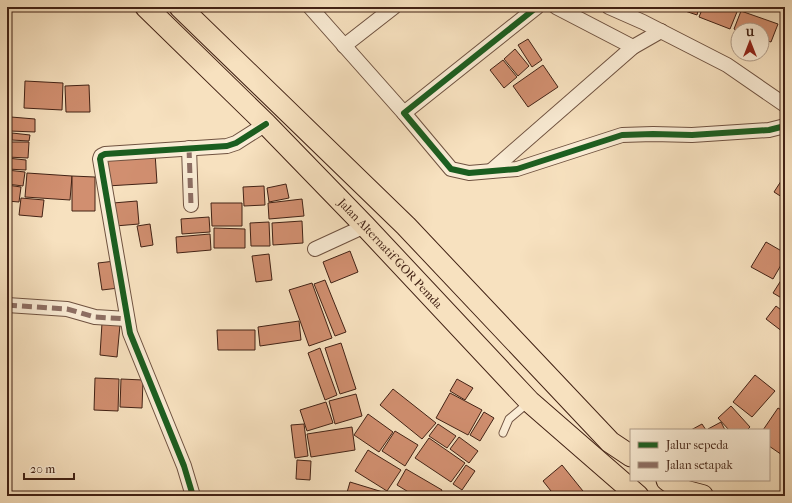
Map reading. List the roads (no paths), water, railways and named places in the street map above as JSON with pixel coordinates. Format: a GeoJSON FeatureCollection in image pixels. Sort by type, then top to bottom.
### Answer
{"type":"FeatureCollection","features":[{"type":"Feature","properties":{"kind":"main road","name":"Jalan Alternatif GOR Pemda"},"geometry":{"type":"LineString","coordinates":[[146,7],[266,124],[365,226],[530,402],[638,496]]}},
{"type":"Feature","properties":{"kind":"main road"},"geometry":{"type":"LineString","coordinates":[[180,7],[406,226],[610,442],[630,455]]}},
{"type":"Feature","properties":{"kind":"street"},"geometry":{"type":"LineString","coordinates":[[310,7],[404,113],[451,169],[469,173],[516,169],[622,135],[692,135],[769,130],[785,126]]}},
{"type":"Feature","properties":{"kind":"street"},"geometry":{"type":"LineString","coordinates":[[344,46],[394,7]]}},
{"type":"Feature","properties":{"kind":"street"},"geometry":{"type":"LineString","coordinates":[[404,113],[537,7]]}},
{"type":"Feature","properties":{"kind":"street"},"geometry":{"type":"LineString","coordinates":[[556,7],[633,47]]}},
{"type":"Feature","properties":{"kind":"street"},"geometry":{"type":"LineString","coordinates":[[609,7],[661,31],[727,65],[785,105]]}},
{"type":"Feature","properties":{"kind":"street"},"geometry":{"type":"LineString","coordinates":[[491,171],[633,47],[661,31]]}},
{"type":"Feature","properties":{"kind":"street"},"geometry":{"type":"LineString","coordinates":[[193,496],[184,466],[130,333],[100,163],[101,156],[105,154],[227,146],[236,143],[266,124]]}},
{"type":"Feature","properties":{"kind":"street"},"geometry":{"type":"LineString","coordinates":[[189,148],[191,205]]}},
{"type":"Feature","properties":{"kind":"street"},"geometry":{"type":"LineString","coordinates":[[315,249],[365,226]]}},
{"type":"Feature","properties":{"kind":"street"},"geometry":{"type":"LineString","coordinates":[[7,305],[68,309],[95,317],[127,319]]}},
{"type":"Feature","properties":{"kind":"lane"},"geometry":{"type":"LineString","coordinates":[[503,433],[509,419],[530,402]]}}]}
